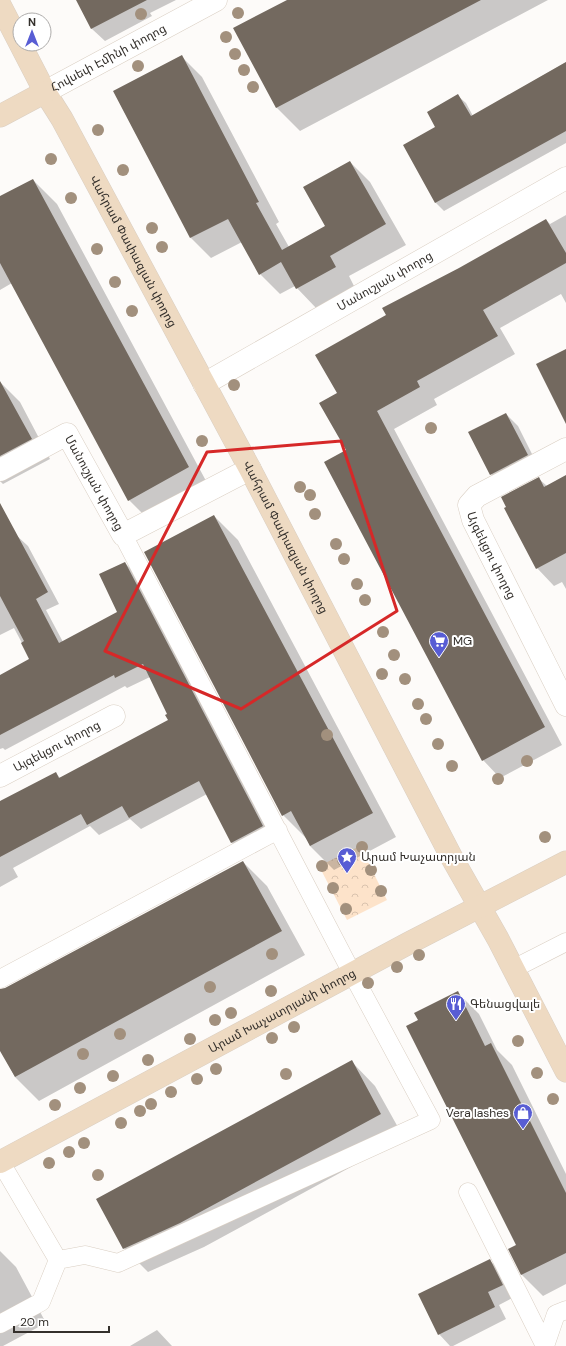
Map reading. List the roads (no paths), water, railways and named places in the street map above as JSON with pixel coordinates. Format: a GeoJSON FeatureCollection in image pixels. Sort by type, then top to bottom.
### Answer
{"type":"FeatureCollection","features":[{"type":"Feature","properties":{"kind":"street","name":"Հովսեփ Էմինի փողոց"},"geometry":{"type":"LineString","coordinates":[[0,116],[216,0]]}},
{"type":"Feature","properties":{"kind":"street","name":"Վահրամ Փափազյան փողոց"},"geometry":{"type":"LineString","coordinates":[[0,5],[45,92],[66,126],[250,468],[452,858],[480,907],[566,1071]]}},
{"type":"Feature","properties":{"kind":"street","name":"Մանուշյան փողոց"},"geometry":{"type":"LineString","coordinates":[[204,384],[566,178]]}},
{"type":"Feature","properties":{"kind":"street","name":"Մանուշյան փողոց"},"geometry":{"type":"LineString","coordinates":[[0,470],[67,434],[123,535],[250,468]]}},
{"type":"Feature","properties":{"kind":"street","name":"Այգեկցու փողոց"},"geometry":{"type":"LineString","coordinates":[[566,449],[477,496],[469,505],[473,520],[566,705]]}},
{"type":"Feature","properties":{"kind":"street","name":"Այգեկցու փողոց"},"geometry":{"type":"LineString","coordinates":[[0,776],[114,716]]}},
{"type":"Feature","properties":{"kind":"street","name":"Արամ Խաչատրյանի փողոց"},"geometry":{"type":"LineString","coordinates":[[0,1162],[566,862]]}},
{"type":"Feature","properties":{"kind":"lane"},"geometry":{"type":"LineString","coordinates":[[58,1260],[85,1256],[118,1263],[431,1120],[123,535]]}},
{"type":"Feature","properties":{"kind":"lane"},"geometry":{"type":"LineString","coordinates":[[0,979],[278,830]]}},
{"type":"Feature","properties":{"kind":"lane"},"geometry":{"type":"LineString","coordinates":[[513,969],[566,942]]}},
{"type":"Feature","properties":{"kind":"lane"},"geometry":{"type":"LineString","coordinates":[[0,1162],[58,1260]]}},
{"type":"Feature","properties":{"kind":"lane"},"geometry":{"type":"LineString","coordinates":[[468,1192],[545,1346]]}},
{"type":"Feature","properties":{"kind":"lane"},"geometry":{"type":"LineString","coordinates":[[0,1324],[40,1302],[58,1260]]}},
{"type":"Feature","properties":{"kind":"lane"},"geometry":{"type":"LineString","coordinates":[[545,1346],[556,1314],[566,1310]]}},
{"type":"Feature","properties":{"kind":"place","name":"MG"},"geometry":{"type":"Point","coordinates":[439,658]}},
{"type":"Feature","properties":{"kind":"place","name":"Արամ Խաչատրյան"},"geometry":{"type":"Point","coordinates":[347,874]}},
{"type":"Feature","properties":{"kind":"place","name":"Գենացվալե"},"geometry":{"type":"Point","coordinates":[456,1021]}},
{"type":"Feature","properties":{"kind":"place","name":"Vera lashes"},"geometry":{"type":"Point","coordinates":[523,1130]}}]}
